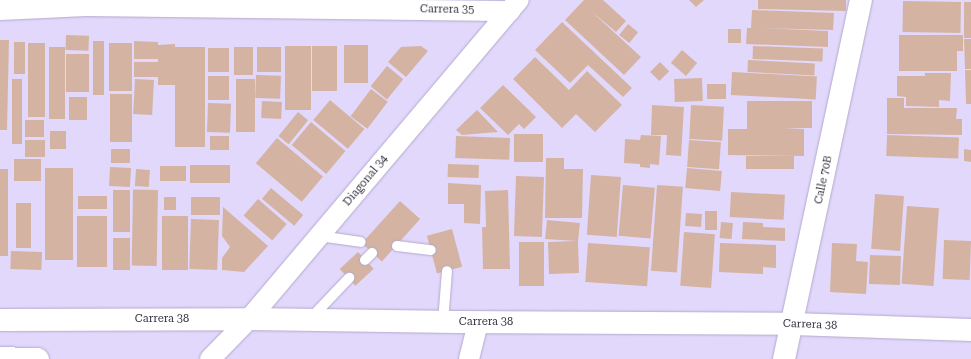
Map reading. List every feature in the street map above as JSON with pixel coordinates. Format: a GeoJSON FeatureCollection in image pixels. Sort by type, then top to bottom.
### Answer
{"type":"FeatureCollection","features":[{"type":"Feature","properties":{"kind":"main road","name":"Calle 70B"},"geometry":{"type":"LineString","coordinates":[[784,359],[793,324],[861,0]]}},
{"type":"Feature","properties":{"kind":"main road","name":"Carrera 38"},"geometry":{"type":"LineString","coordinates":[[0,320],[249,319],[309,321],[793,324],[971,330]]}},
{"type":"Feature","properties":{"kind":"main road"},"geometry":{"type":"LineString","coordinates":[[0,358],[38,359]]}},
{"type":"Feature","properties":{"kind":"street","name":"Carrera 35"},"geometry":{"type":"LineString","coordinates":[[0,10],[85,3],[515,6]]}},
{"type":"Feature","properties":{"kind":"street","name":"Diagonal 34"},"geometry":{"type":"LineString","coordinates":[[210,359],[249,319],[515,6]]}},
{"type":"Feature","properties":{"kind":"street"},"geometry":{"type":"LineString","coordinates":[[469,359],[478,322]]}},
{"type":"Feature","properties":{"kind":"lane"},"geometry":{"type":"LineString","coordinates":[[320,236],[361,242]]}},
{"type":"Feature","properties":{"kind":"lane"},"geometry":{"type":"LineString","coordinates":[[397,246],[431,250]]}},
{"type":"Feature","properties":{"kind":"lane"},"geometry":{"type":"LineString","coordinates":[[444,322],[447,271]]}},
{"type":"Feature","properties":{"kind":"lane"},"geometry":{"type":"LineString","coordinates":[[309,321],[349,278]]}},
{"type":"Feature","properties":{"kind":"building"},"geometry":{"type":"Polygon","coordinates":[[[584,0],[603,0],[626,21],[616,32],[591,11],[641,57],[624,75],[565,20],[584,0]]]}},
{"type":"Feature","properties":{"kind":"building"},"geometry":{"type":"Polygon","coordinates":[[[689,0],[704,0],[696,7],[689,0]]]}},
{"type":"Feature","properties":{"kind":"building"},"geometry":{"type":"Polygon","coordinates":[[[758,0],[846,0],[846,11],[758,9],[758,0]]]}},
{"type":"Feature","properties":{"kind":"building"},"geometry":{"type":"Polygon","coordinates":[[[903,1],[961,2],[960,33],[902,32],[903,1]]]}},
{"type":"Feature","properties":{"kind":"building"},"geometry":{"type":"Polygon","coordinates":[[[964,2],[971,2],[971,38],[964,38],[964,2]]]}},
{"type":"Feature","properties":{"kind":"building"},"geometry":{"type":"Polygon","coordinates":[[[752,10],[834,13],[833,30],[762,28],[828,31],[828,47],[746,44],[747,28],[751,28],[752,10]]]}},
{"type":"Feature","properties":{"kind":"building"},"geometry":{"type":"Polygon","coordinates":[[[562,22],[632,88],[623,97],[588,65],[570,83],[535,50],[562,22]]]}},
{"type":"Feature","properties":{"kind":"building"},"geometry":{"type":"Polygon","coordinates":[[[628,24],[638,32],[629,43],[619,35],[628,24]]]}},
{"type":"Feature","properties":{"kind":"building"},"geometry":{"type":"Polygon","coordinates":[[[728,29],[741,29],[741,43],[728,43],[728,29]]]}},
{"type":"Feature","properties":{"kind":"building"},"geometry":{"type":"Polygon","coordinates":[[[66,35],[89,36],[88,51],[65,50],[66,35]]]}},
{"type":"Feature","properties":{"kind":"building"},"geometry":{"type":"Polygon","coordinates":[[[899,35],[963,35],[963,51],[957,51],[957,71],[899,71],[899,35]]]}},
{"type":"Feature","properties":{"kind":"building"},"geometry":{"type":"Polygon","coordinates":[[[964,39],[971,39],[971,69],[965,69],[964,39]]]}},
{"type":"Feature","properties":{"kind":"building"},"geometry":{"type":"Polygon","coordinates":[[[0,40],[9,40],[7,130],[0,130],[0,40]]]}},
{"type":"Feature","properties":{"kind":"building"},"geometry":{"type":"Polygon","coordinates":[[[93,41],[104,41],[104,95],[93,95],[93,41]]]}},
{"type":"Feature","properties":{"kind":"building"},"geometry":{"type":"Polygon","coordinates":[[[134,41],[158,42],[158,45],[175,44],[175,47],[205,47],[205,147],[175,147],[175,85],[158,85],[158,77],[134,77],[134,62],[158,62],[158,59],[134,59],[134,41]]]}},
{"type":"Feature","properties":{"kind":"building"},"geometry":{"type":"Polygon","coordinates":[[[14,42],[25,42],[25,74],[14,74],[14,42]]]}},
{"type":"Feature","properties":{"kind":"building"},"geometry":{"type":"Polygon","coordinates":[[[28,43],[45,43],[45,117],[28,117],[28,43]]]}},
{"type":"Feature","properties":{"kind":"building"},"geometry":{"type":"Polygon","coordinates":[[[109,43],[132,43],[132,91],[109,91],[109,43]]]}},
{"type":"Feature","properties":{"kind":"building"},"geometry":{"type":"Polygon","coordinates":[[[344,45],[368,45],[368,83],[344,83],[344,45]]]}},
{"type":"Feature","properties":{"kind":"building"},"geometry":{"type":"Polygon","coordinates":[[[285,46],[311,46],[311,110],[285,110],[285,46]]]}},
{"type":"Feature","properties":{"kind":"building"},"geometry":{"type":"Polygon","coordinates":[[[312,46],[337,46],[337,91],[312,91],[312,46]]]}},
{"type":"Feature","properties":{"kind":"building"},"geometry":{"type":"Polygon","coordinates":[[[421,46],[428,51],[406,77],[388,62],[401,47],[421,46]]]}},
{"type":"Feature","properties":{"kind":"building"},"geometry":{"type":"Polygon","coordinates":[[[753,46],[823,48],[823,61],[753,59],[753,46]]]}},
{"type":"Feature","properties":{"kind":"building"},"geometry":{"type":"Polygon","coordinates":[[[49,47],[65,47],[65,119],[49,119],[49,47]]]}},
{"type":"Feature","properties":{"kind":"building"},"geometry":{"type":"Polygon","coordinates":[[[234,47],[253,47],[253,75],[234,75],[234,47]]]}},
{"type":"Feature","properties":{"kind":"building"},"geometry":{"type":"Polygon","coordinates":[[[257,47],[281,47],[281,72],[257,72],[257,47]]]}},
{"type":"Feature","properties":{"kind":"building"},"geometry":{"type":"Polygon","coordinates":[[[208,48],[229,48],[229,72],[208,72],[208,48]]]}},
{"type":"Feature","properties":{"kind":"building"},"geometry":{"type":"Polygon","coordinates":[[[682,50],[697,63],[686,76],[671,63],[682,50]]]}},
{"type":"Feature","properties":{"kind":"building"},"geometry":{"type":"Polygon","coordinates":[[[66,54],[89,54],[89,92],[66,92],[66,54]]]}},
{"type":"Feature","properties":{"kind":"building"},"geometry":{"type":"Polygon","coordinates":[[[535,57],[569,90],[587,71],[622,105],[595,132],[576,114],[562,128],[513,79],[535,57]]]}},
{"type":"Feature","properties":{"kind":"building"},"geometry":{"type":"Polygon","coordinates":[[[748,60],[815,64],[814,75],[747,72],[748,60]]]}},
{"type":"Feature","properties":{"kind":"building"},"geometry":{"type":"Polygon","coordinates":[[[660,62],[669,71],[659,81],[650,72],[660,62]]]}},
{"type":"Feature","properties":{"kind":"building"},"geometry":{"type":"Polygon","coordinates":[[[387,66],[403,79],[387,99],[371,86],[387,66]]]}},
{"type":"Feature","properties":{"kind":"building"},"geometry":{"type":"Polygon","coordinates":[[[965,70],[971,70],[971,104],[966,104],[965,70]]]}},
{"type":"Feature","properties":{"kind":"building"},"geometry":{"type":"Polygon","coordinates":[[[732,72],[817,76],[816,99],[731,95],[732,72]]]}},
{"type":"Feature","properties":{"kind":"building"},"geometry":{"type":"Polygon","coordinates":[[[925,73],[951,73],[950,101],[939,100],[939,107],[906,106],[906,97],[897,96],[897,76],[925,76],[925,73]]]}},
{"type":"Feature","properties":{"kind":"building"},"geometry":{"type":"Polygon","coordinates":[[[256,75],[281,76],[280,99],[255,98],[256,75]]]}},
{"type":"Feature","properties":{"kind":"building"},"geometry":{"type":"Polygon","coordinates":[[[208,76],[229,76],[229,100],[208,100],[208,76]]]}},
{"type":"Feature","properties":{"kind":"building"},"geometry":{"type":"Polygon","coordinates":[[[702,78],[703,101],[675,102],[674,79],[702,78]]]}},
{"type":"Feature","properties":{"kind":"building"},"geometry":{"type":"Polygon","coordinates":[[[12,79],[22,79],[22,144],[12,144],[12,79]]]}},
{"type":"Feature","properties":{"kind":"building"},"geometry":{"type":"Polygon","coordinates":[[[135,79],[154,80],[152,115],[133,114],[135,79]]]}},
{"type":"Feature","properties":{"kind":"building"},"geometry":{"type":"Polygon","coordinates":[[[236,79],[255,79],[255,132],[236,132],[236,79]]]}},
{"type":"Feature","properties":{"kind":"building"},"geometry":{"type":"Polygon","coordinates":[[[707,84],[726,84],[726,99],[707,99],[707,84]]]}},
{"type":"Feature","properties":{"kind":"building"},"geometry":{"type":"Polygon","coordinates":[[[503,85],[536,117],[524,129],[519,124],[508,135],[480,108],[503,85]]]}},
{"type":"Feature","properties":{"kind":"building"},"geometry":{"type":"Polygon","coordinates":[[[371,89],[388,102],[367,129],[351,116],[371,89]]]}},
{"type":"Feature","properties":{"kind":"building"},"geometry":{"type":"Polygon","coordinates":[[[110,94],[132,94],[132,142],[110,142],[110,94]]]}},
{"type":"Feature","properties":{"kind":"building"},"geometry":{"type":"Polygon","coordinates":[[[69,97],[87,97],[87,120],[69,120],[69,97]]]}},
{"type":"Feature","properties":{"kind":"building"},"geometry":{"type":"Polygon","coordinates":[[[887,98],[904,98],[904,108],[957,108],[956,119],[962,119],[962,135],[887,134],[887,98]]]}},
{"type":"Feature","properties":{"kind":"building"},"geometry":{"type":"Polygon","coordinates":[[[330,100],[364,129],[348,149],[313,120],[330,100]]]}},
{"type":"Feature","properties":{"kind":"building"},"geometry":{"type":"Polygon","coordinates":[[[262,101],[282,102],[281,119],[261,118],[262,101]]]}},
{"type":"Feature","properties":{"kind":"building"},"geometry":{"type":"Polygon","coordinates":[[[747,101],[812,101],[812,128],[784,128],[804,129],[804,156],[728,155],[728,129],[747,129],[747,101]]]}},
{"type":"Feature","properties":{"kind":"building"},"geometry":{"type":"Polygon","coordinates":[[[208,103],[231,104],[230,133],[207,132],[208,103]]]}},
{"type":"Feature","properties":{"kind":"building"},"geometry":{"type":"Polygon","coordinates":[[[652,105],[684,107],[681,156],[666,155],[667,135],[651,135],[652,105]]]}},
{"type":"Feature","properties":{"kind":"building"},"geometry":{"type":"Polygon","coordinates":[[[691,105],[724,107],[722,141],[689,139],[691,105]]]}},
{"type":"Feature","properties":{"kind":"building"},"geometry":{"type":"Polygon","coordinates":[[[477,110],[498,132],[462,135],[456,130],[477,110]]]}},
{"type":"Feature","properties":{"kind":"building"},"geometry":{"type":"Polygon","coordinates":[[[298,112],[308,120],[289,144],[278,136],[298,112]]]}},
{"type":"Feature","properties":{"kind":"building"},"geometry":{"type":"Polygon","coordinates":[[[25,120],[44,120],[44,137],[25,137],[25,120]]]}},
{"type":"Feature","properties":{"kind":"building"},"geometry":{"type":"Polygon","coordinates":[[[311,122],[345,151],[326,174],[292,145],[311,122]]]}},
{"type":"Feature","properties":{"kind":"building"},"geometry":{"type":"Polygon","coordinates":[[[50,131],[66,131],[66,149],[50,149],[50,131]]]}},
{"type":"Feature","properties":{"kind":"building"},"geometry":{"type":"Polygon","coordinates":[[[514,134],[543,134],[543,162],[514,162],[514,134]]]}},
{"type":"Feature","properties":{"kind":"building"},"geometry":{"type":"Polygon","coordinates":[[[641,135],[661,136],[659,165],[650,164],[650,168],[640,167],[640,164],[624,163],[625,139],[640,140],[641,135]]]}},
{"type":"Feature","properties":{"kind":"building"},"geometry":{"type":"Polygon","coordinates":[[[887,135],[959,138],[958,158],[886,156],[887,135]]]}},
{"type":"Feature","properties":{"kind":"building"},"geometry":{"type":"Polygon","coordinates":[[[210,136],[229,136],[229,150],[210,150],[210,136]]]}},
{"type":"Feature","properties":{"kind":"building"},"geometry":{"type":"Polygon","coordinates":[[[456,136],[510,138],[509,160],[455,158],[456,136]]]}},
{"type":"Feature","properties":{"kind":"building"},"geometry":{"type":"Polygon","coordinates":[[[277,138],[323,177],[302,202],[256,163],[277,138]]]}},
{"type":"Feature","properties":{"kind":"building"},"geometry":{"type":"Polygon","coordinates":[[[25,140],[45,140],[45,157],[25,157],[25,140]]]}},
{"type":"Feature","properties":{"kind":"building"},"geometry":{"type":"Polygon","coordinates":[[[689,140],[721,142],[719,169],[687,167],[689,140]]]}},
{"type":"Feature","properties":{"kind":"building"},"geometry":{"type":"Polygon","coordinates":[[[111,149],[130,149],[130,163],[111,163],[111,149]]]}},
{"type":"Feature","properties":{"kind":"building"},"geometry":{"type":"Polygon","coordinates":[[[964,149],[971,150],[971,162],[964,161],[964,149]]]}},
{"type":"Feature","properties":{"kind":"building"},"geometry":{"type":"Polygon","coordinates":[[[746,156],[794,156],[794,169],[746,169],[746,156]]]}},
{"type":"Feature","properties":{"kind":"building"},"geometry":{"type":"Polygon","coordinates":[[[546,158],[564,158],[564,169],[583,169],[582,218],[545,218],[546,158]]]}},
{"type":"Feature","properties":{"kind":"building"},"geometry":{"type":"Polygon","coordinates":[[[14,159],[41,159],[41,181],[14,181],[14,159]]]}},
{"type":"Feature","properties":{"kind":"building"},"geometry":{"type":"Polygon","coordinates":[[[448,164],[479,165],[479,178],[448,177],[448,164]]]}},
{"type":"Feature","properties":{"kind":"building"},"geometry":{"type":"Polygon","coordinates":[[[190,165],[230,165],[230,183],[190,183],[190,165]]]}},
{"type":"Feature","properties":{"kind":"building"},"geometry":{"type":"Polygon","coordinates":[[[160,166],[186,166],[186,181],[160,181],[160,166]]]}},
{"type":"Feature","properties":{"kind":"building"},"geometry":{"type":"Polygon","coordinates":[[[110,167],[131,168],[130,187],[109,186],[110,167]]]}},
{"type":"Feature","properties":{"kind":"building"},"geometry":{"type":"Polygon","coordinates":[[[45,168],[73,168],[73,260],[45,260],[45,168]]]}},
{"type":"Feature","properties":{"kind":"building"},"geometry":{"type":"Polygon","coordinates":[[[687,168],[722,171],[720,191],[685,188],[687,168]]]}},
{"type":"Feature","properties":{"kind":"building"},"geometry":{"type":"Polygon","coordinates":[[[0,169],[8,169],[8,256],[0,256],[0,169]]]}},
{"type":"Feature","properties":{"kind":"building"},"geometry":{"type":"Polygon","coordinates":[[[136,169],[150,170],[149,187],[135,186],[136,169]]]}},
{"type":"Feature","properties":{"kind":"building"},"geometry":{"type":"Polygon","coordinates":[[[591,175],[621,177],[617,237],[587,235],[591,175]]]}},
{"type":"Feature","properties":{"kind":"building"},"geometry":{"type":"Polygon","coordinates":[[[516,176],[544,177],[542,237],[514,236],[516,176]]]}},
{"type":"Feature","properties":{"kind":"building"},"geometry":{"type":"Polygon","coordinates":[[[448,183],[481,185],[480,224],[464,223],[464,204],[448,204],[448,183]]]}},
{"type":"Feature","properties":{"kind":"building"},"geometry":{"type":"Polygon","coordinates":[[[623,185],[655,188],[650,239],[619,236],[623,185]]]}},
{"type":"Feature","properties":{"kind":"building"},"geometry":{"type":"Polygon","coordinates":[[[657,185],[683,187],[677,273],[651,271],[657,185]]]}},
{"type":"Feature","properties":{"kind":"building"},"geometry":{"type":"Polygon","coordinates":[[[271,188],[303,215],[294,226],[262,199],[271,188]]]}},
{"type":"Feature","properties":{"kind":"building"},"geometry":{"type":"Polygon","coordinates":[[[113,190],[130,190],[130,232],[113,232],[113,190]]]}},
{"type":"Feature","properties":{"kind":"building"},"geometry":{"type":"Polygon","coordinates":[[[133,190],[158,190],[157,266],[132,266],[133,190]]]}},
{"type":"Feature","properties":{"kind":"building"},"geometry":{"type":"Polygon","coordinates":[[[508,190],[510,269],[483,269],[482,227],[486,227],[485,191],[508,190]]]}},
{"type":"Feature","properties":{"kind":"building"},"geometry":{"type":"Polygon","coordinates":[[[731,192],[785,195],[784,220],[730,217],[731,192]]]}},
{"type":"Feature","properties":{"kind":"building"},"geometry":{"type":"Polygon","coordinates":[[[875,194],[904,196],[900,251],[871,249],[875,194]]]}},
{"type":"Feature","properties":{"kind":"building"},"geometry":{"type":"Polygon","coordinates":[[[78,196],[107,196],[107,209],[78,209],[78,196]]]}},
{"type":"Feature","properties":{"kind":"building"},"geometry":{"type":"Polygon","coordinates":[[[164,197],[176,197],[176,210],[164,210],[164,197]]]}},
{"type":"Feature","properties":{"kind":"building"},"geometry":{"type":"Polygon","coordinates":[[[191,197],[220,197],[220,215],[191,215],[191,197]]]}},
{"type":"Feature","properties":{"kind":"building"},"geometry":{"type":"Polygon","coordinates":[[[258,199],[287,224],[272,241],[244,216],[258,199]]]}},
{"type":"Feature","properties":{"kind":"building"},"geometry":{"type":"Polygon","coordinates":[[[400,201],[420,219],[382,261],[362,243],[400,201]]]}},
{"type":"Feature","properties":{"kind":"building"},"geometry":{"type":"Polygon","coordinates":[[[16,203],[31,203],[31,248],[16,248],[16,203]]]}},
{"type":"Feature","properties":{"kind":"building"},"geometry":{"type":"Polygon","coordinates":[[[907,206],[939,208],[933,286],[902,284],[907,206]]]}},
{"type":"Feature","properties":{"kind":"building"},"geometry":{"type":"Polygon","coordinates":[[[223,207],[268,246],[244,272],[222,270],[222,258],[230,247],[222,236],[223,207]]]}},
{"type":"Feature","properties":{"kind":"building"},"geometry":{"type":"Polygon","coordinates":[[[705,211],[717,211],[717,230],[705,230],[705,211]]]}},
{"type":"Feature","properties":{"kind":"building"},"geometry":{"type":"Polygon","coordinates":[[[686,213],[702,214],[701,227],[685,226],[686,213]]]}},
{"type":"Feature","properties":{"kind":"building"},"geometry":{"type":"Polygon","coordinates":[[[77,216],[107,216],[107,267],[77,267],[77,216]]]}},
{"type":"Feature","properties":{"kind":"building"},"geometry":{"type":"Polygon","coordinates":[[[162,216],[188,216],[188,270],[162,270],[162,216]]]}},
{"type":"Feature","properties":{"kind":"building"},"geometry":{"type":"Polygon","coordinates":[[[191,219],[219,220],[217,270],[189,269],[191,219]]]}},
{"type":"Feature","properties":{"kind":"building"},"geometry":{"type":"Polygon","coordinates":[[[547,220],[580,223],[578,241],[579,273],[549,274],[548,242],[576,241],[545,239],[547,220]]]}},
{"type":"Feature","properties":{"kind":"building"},"geometry":{"type":"Polygon","coordinates":[[[721,222],[733,223],[732,239],[720,238],[721,222]]]}},
{"type":"Feature","properties":{"kind":"building"},"geometry":{"type":"Polygon","coordinates":[[[743,222],[763,223],[763,227],[785,228],[785,241],[742,239],[743,222]]]}},
{"type":"Feature","properties":{"kind":"building"},"geometry":{"type":"Polygon","coordinates":[[[452,229],[462,267],[437,273],[427,236],[452,229]]]}},
{"type":"Feature","properties":{"kind":"building"},"geometry":{"type":"Polygon","coordinates":[[[684,232],[715,234],[711,288],[680,286],[684,232]]]}},
{"type":"Feature","properties":{"kind":"building"},"geometry":{"type":"Polygon","coordinates":[[[113,238],[130,238],[130,270],[113,270],[113,238]]]}},
{"type":"Feature","properties":{"kind":"building"},"geometry":{"type":"Polygon","coordinates":[[[944,240],[971,241],[970,280],[943,279],[944,240]]]}},
{"type":"Feature","properties":{"kind":"building"},"geometry":{"type":"Polygon","coordinates":[[[519,242],[544,242],[544,286],[519,286],[519,242]]]}},
{"type":"Feature","properties":{"kind":"building"},"geometry":{"type":"Polygon","coordinates":[[[588,243],[650,247],[647,286],[585,282],[588,243]]]}},
{"type":"Feature","properties":{"kind":"building"},"geometry":{"type":"Polygon","coordinates":[[[720,243],[776,245],[776,268],[763,267],[763,274],[719,272],[720,243]]]}},
{"type":"Feature","properties":{"kind":"building"},"geometry":{"type":"Polygon","coordinates":[[[832,243],[857,244],[856,261],[868,262],[866,294],[830,292],[832,243]]]}},
{"type":"Feature","properties":{"kind":"building"},"geometry":{"type":"Polygon","coordinates":[[[11,251],[42,252],[41,270],[10,269],[11,251]]]}},
{"type":"Feature","properties":{"kind":"building"},"geometry":{"type":"Polygon","coordinates":[[[358,252],[374,269],[355,286],[340,269],[358,252]]]}},
{"type":"Feature","properties":{"kind":"building"},"geometry":{"type":"Polygon","coordinates":[[[870,255],[901,256],[900,285],[869,284],[870,255]]]}}]}
